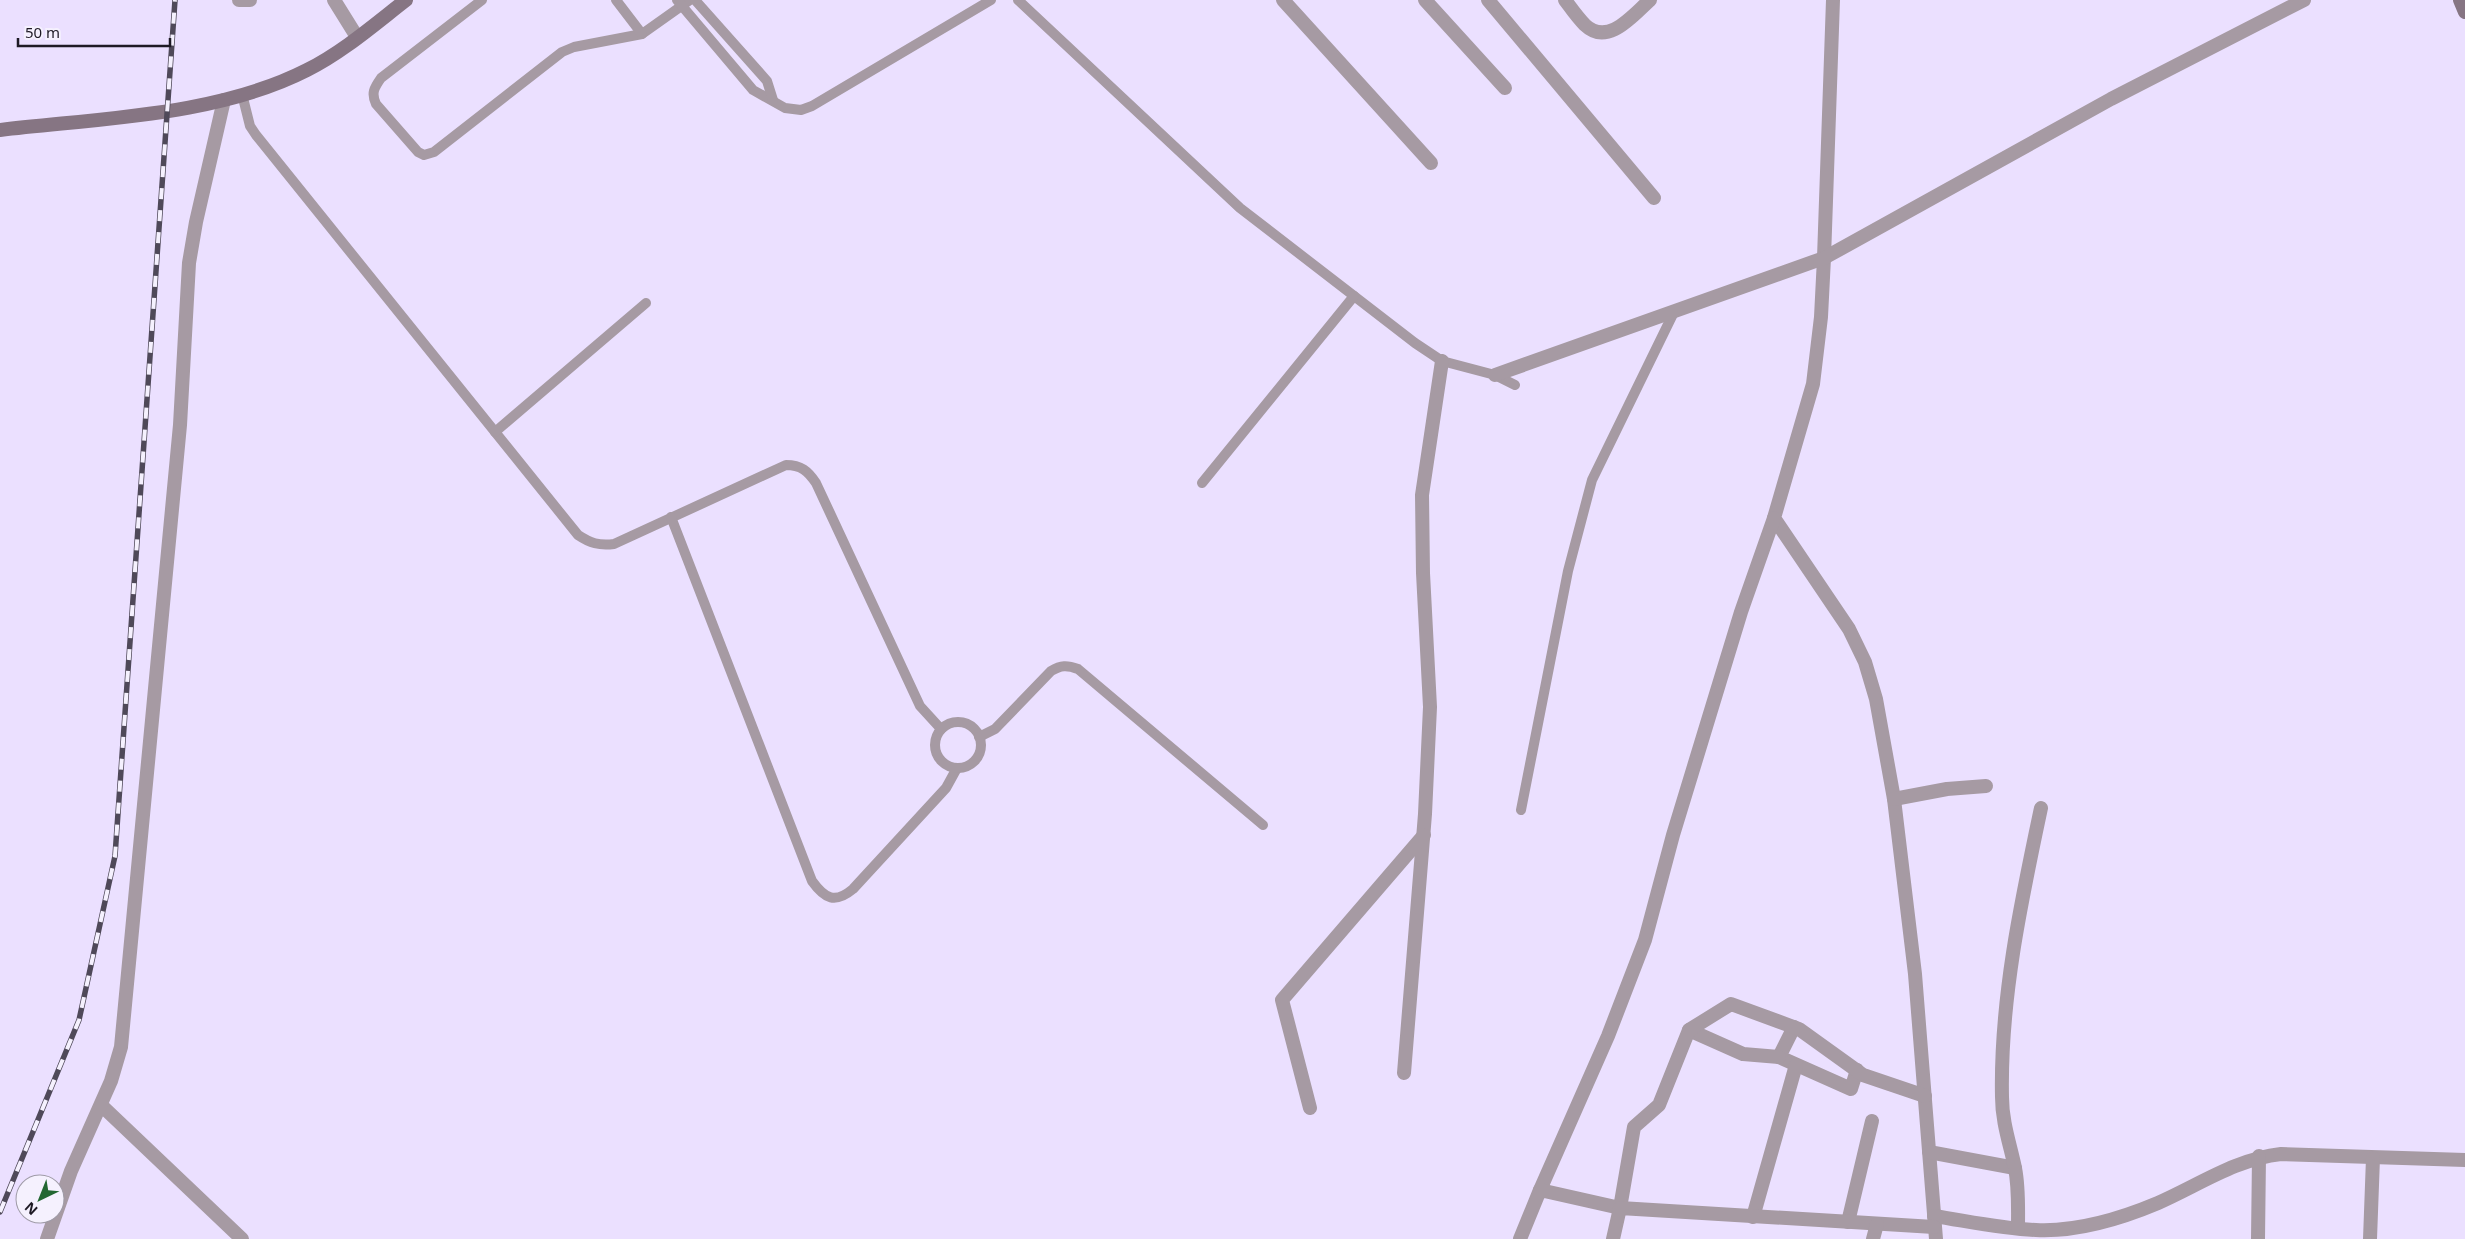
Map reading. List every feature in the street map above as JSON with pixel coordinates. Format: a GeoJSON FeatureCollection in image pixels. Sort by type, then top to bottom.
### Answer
{"type":"FeatureCollection","features":[{"type":"Feature","properties":{"kind":"main road"},"geometry":{"type":"LineString","coordinates":[[0,130],[168,110],[224,100],[288,79],[310,69],[357,38],[406,0]]}},
{"type":"Feature","properties":{"kind":"main road"},"geometry":{"type":"LineString","coordinates":[[2460,0],[2465,12]]}},
{"type":"Feature","properties":{"kind":"street"},"geometry":{"type":"LineString","coordinates":[[239,0],[250,0]]}},
{"type":"Feature","properties":{"kind":"street"},"geometry":{"type":"LineString","coordinates":[[334,0],[357,38]]}},
{"type":"Feature","properties":{"kind":"street"},"geometry":{"type":"LineString","coordinates":[[1284,0],[1432,163]]}},
{"type":"Feature","properties":{"kind":"street"},"geometry":{"type":"LineString","coordinates":[[1425,0],[1505,88]]}},
{"type":"Feature","properties":{"kind":"street"},"geometry":{"type":"LineString","coordinates":[[1488,0],[1654,198]]}},
{"type":"Feature","properties":{"kind":"street"},"geometry":{"type":"LineString","coordinates":[[1565,0],[1586,26],[1598,33],[1614,31],[1650,0]]}},
{"type":"Feature","properties":{"kind":"street"},"geometry":{"type":"LineString","coordinates":[[1520,1239],[1608,1036],[1645,940],[1673,835],[1738,621],[1774,518],[1813,384],[1821,317],[1833,0]]}},
{"type":"Feature","properties":{"kind":"street"},"geometry":{"type":"LineString","coordinates":[[1494,375],[1824,258],[2111,99],[2304,0]]}},
{"type":"Feature","properties":{"kind":"street"},"geometry":{"type":"LineString","coordinates":[[47,1239],[71,1171],[111,1081],[121,1047],[180,425],[189,263],[224,100]]}},
{"type":"Feature","properties":{"kind":"street"},"geometry":{"type":"LineString","coordinates":[[1404,1073],[1424,834],[1430,707],[1423,572],[1422,495],[1442,361]]}},
{"type":"Feature","properties":{"kind":"street"},"geometry":{"type":"LineString","coordinates":[[1774,518],[1849,629],[1865,662],[1876,699],[1894,800],[1915,974],[1935,1227]]}},
{"type":"Feature","properties":{"kind":"street"},"geometry":{"type":"LineString","coordinates":[[1894,800],[1947,789],[1986,786]]}},
{"type":"Feature","properties":{"kind":"street"},"geometry":{"type":"LineString","coordinates":[[2018,1228],[2018,1189],[2004,1124],[2002,1099],[2004,1035],[2022,897],[2041,808]]}},
{"type":"Feature","properties":{"kind":"street"},"geometry":{"type":"LineString","coordinates":[[1310,1108],[1282,1000],[1424,834]]}},
{"type":"Feature","properties":{"kind":"street"},"geometry":{"type":"LineString","coordinates":[[1613,1239],[1634,1127],[1659,1105],[1689,1030],[1731,1004],[1794,1027],[1864,1074],[1925,1096]]}},
{"type":"Feature","properties":{"kind":"street"},"geometry":{"type":"LineString","coordinates":[[1779,1057],[1794,1027]]}},
{"type":"Feature","properties":{"kind":"street"},"geometry":{"type":"LineString","coordinates":[[1689,1030],[1742,1054],[1779,1057],[1850,1089],[1857,1070]]}},
{"type":"Feature","properties":{"kind":"street"},"geometry":{"type":"LineString","coordinates":[[1753,1217],[1796,1065]]}},
{"type":"Feature","properties":{"kind":"street"},"geometry":{"type":"LineString","coordinates":[[101,1106],[242,1239]]}},
{"type":"Feature","properties":{"kind":"street"},"geometry":{"type":"LineString","coordinates":[[1848,1222],[1872,1121]]}},
{"type":"Feature","properties":{"kind":"street"},"geometry":{"type":"LineString","coordinates":[[1929,1152],[2015,1168]]}},
{"type":"Feature","properties":{"kind":"street"},"geometry":{"type":"LineString","coordinates":[[1540,1190],[1620,1208],[1935,1227],[2056,1229],[2084,1227],[2118,1218],[2158,1203],[2238,1164],[2259,1156],[2281,1154],[2465,1160]]}},
{"type":"Feature","properties":{"kind":"street"},"geometry":{"type":"LineString","coordinates":[[2258,1239],[2259,1156]]}},
{"type":"Feature","properties":{"kind":"street"},"geometry":{"type":"LineString","coordinates":[[2370,1239],[2373,1158]]}},
{"type":"Feature","properties":{"kind":"street"},"geometry":{"type":"LineString","coordinates":[[1873,1239],[1876,1224]]}},
{"type":"Feature","properties":{"kind":"street"},"geometry":{"type":"LineString","coordinates":[[2056,1229],[2075,1239]]}},
{"type":"Feature","properties":{"kind":"lane"},"geometry":{"type":"LineString","coordinates":[[482,0],[381,78],[373,90],[376,104],[418,152],[424,155],[434,152],[562,52],[574,46],[642,34],[684,2],[753,90],[785,108],[801,110],[812,106],[991,0]]}},
{"type":"Feature","properties":{"kind":"lane"},"geometry":{"type":"LineString","coordinates":[[616,0],[642,34]]}},
{"type":"Feature","properties":{"kind":"lane"},"geometry":{"type":"LineString","coordinates":[[695,0],[767,81],[773,100]]}},
{"type":"Feature","properties":{"kind":"lane"},"geometry":{"type":"LineString","coordinates":[[1018,0],[1240,208],[1415,343],[1442,361],[1494,375],[1515,385]]}},
{"type":"Feature","properties":{"kind":"lane"},"geometry":{"type":"LineString","coordinates":[[242,94],[250,126],[256,135],[578,535],[588,542],[601,546],[614,544],[786,465],[795,465],[804,469],[816,483],[920,706],[941,729]]}},
{"type":"Feature","properties":{"kind":"lane"},"geometry":{"type":"LineString","coordinates":[[1202,482],[1354,296]]}},
{"type":"Feature","properties":{"kind":"lane"},"geometry":{"type":"LineString","coordinates":[[495,432],[646,302]]}},
{"type":"Feature","properties":{"kind":"lane"},"geometry":{"type":"LineString","coordinates":[[1521,810],[1568,571],[1592,480],[1675,310]]}},
{"type":"Feature","properties":{"kind":"lane"},"geometry":{"type":"LineString","coordinates":[[671,517],[812,881],[820,893],[833,898],[843,897],[853,889],[946,788],[957,768]]}},
{"type":"Feature","properties":{"kind":"lane"},"geometry":{"type":"LineString","coordinates":[[979,737],[995,729],[1051,671],[1059,666],[1073,667],[1078,669],[1263,825]]}},
{"type":"Feature","properties":{"kind":"lane"},"geometry":{"type":"LineString","coordinates":[[962,722],[976,730],[980,745],[976,759],[971,764],[957,768],[943,763],[938,757],[934,743],[941,729],[947,724],[962,722]]}},
{"type":"Feature","properties":{"kind":"railway"},"geometry":{"type":"LineString","coordinates":[[0,1212],[79,1020],[115,856],[175,0]]}}]}
